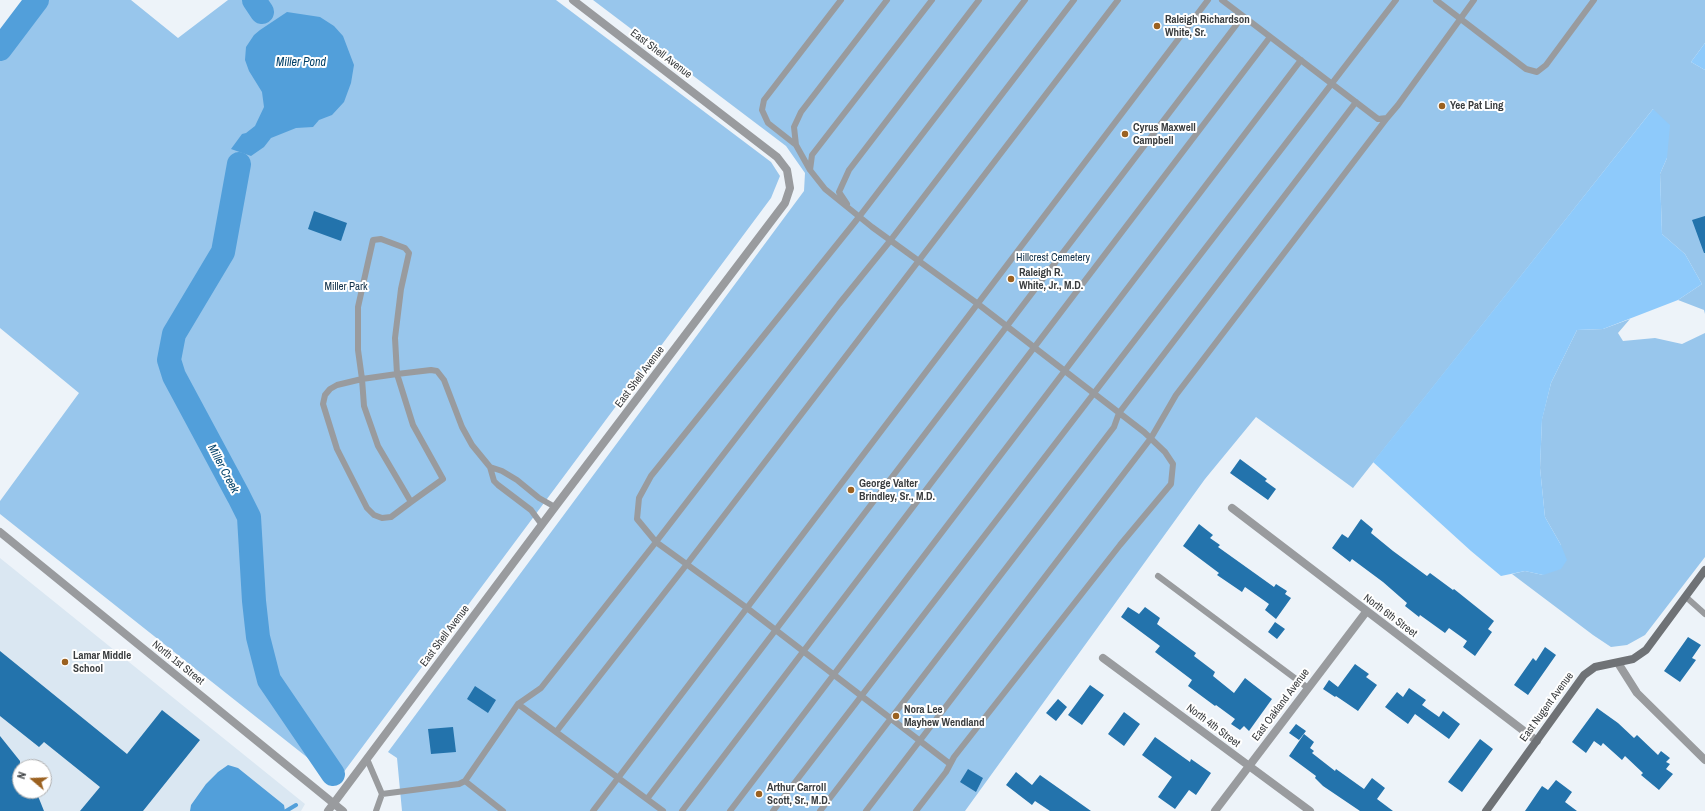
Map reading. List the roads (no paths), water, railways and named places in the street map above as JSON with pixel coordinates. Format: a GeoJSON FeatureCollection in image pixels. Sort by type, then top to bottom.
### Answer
{"type":"FeatureCollection","features":[{"type":"Feature","properties":{"kind":"street","name":"East Shell Avenue"},"geometry":{"type":"LineString","coordinates":[[328,811],[555,507],[786,202],[790,188],[787,170],[777,157],[573,0]]}},
{"type":"Feature","properties":{"kind":"street","name":"North 6th Street"},"geometry":{"type":"LineString","coordinates":[[1232,508],[1366,612],[1537,741]]}},
{"type":"Feature","properties":{"kind":"street","name":"North 1st Street"},"geometry":{"type":"LineString","coordinates":[[0,532],[343,811]]}},
{"type":"Feature","properties":{"kind":"street","name":"East Nugent Avenue"},"geometry":{"type":"LineString","coordinates":[[1486,811],[1584,675],[1595,666],[1618,663],[1633,659],[1646,650],[1705,570]]}},
{"type":"Feature","properties":{"kind":"street","name":"East Oakland Avenue"},"geometry":{"type":"LineString","coordinates":[[1215,811],[1366,612]]}},
{"type":"Feature","properties":{"kind":"street","name":"North 4th Street"},"geometry":{"type":"LineString","coordinates":[[1103,658],[1310,811]]}},
{"type":"Feature","properties":{"kind":"street"},"geometry":{"type":"LineString","coordinates":[[1618,663],[1637,693],[1705,760]]}},
{"type":"Feature","properties":{"kind":"lane"},"geometry":{"type":"LineString","coordinates":[[841,0],[764,100],[762,110],[768,123],[788,137],[796,145],[810,170],[825,189],[890,241],[978,304],[1151,438],[1165,452],[1173,464],[1171,484],[1115,551],[959,751],[946,772],[916,811]]}},
{"type":"Feature","properties":{"kind":"lane"},"geometry":{"type":"LineString","coordinates":[[796,145],[794,127],[801,112],[887,0]]}},
{"type":"Feature","properties":{"kind":"lane"},"geometry":{"type":"LineString","coordinates":[[810,170],[812,156],[932,0]]}},
{"type":"Feature","properties":{"kind":"lane"},"geometry":{"type":"LineString","coordinates":[[850,209],[839,192],[849,170],[979,0]]}},
{"type":"Feature","properties":{"kind":"lane"},"geometry":{"type":"LineString","coordinates":[[950,764],[747,608],[656,542],[637,519],[639,498],[651,476],[859,217],[1025,0]]}},
{"type":"Feature","properties":{"kind":"lane"},"geometry":{"type":"LineString","coordinates":[[382,794],[459,784],[465,781],[518,704],[542,688],[839,304],[890,241],[1074,0]]}},
{"type":"Feature","properties":{"kind":"lane"},"geometry":{"type":"LineString","coordinates":[[556,732],[687,564],[1118,0]]}},
{"type":"Feature","properties":{"kind":"lane"},"geometry":{"type":"LineString","coordinates":[[593,811],[1208,0]]}},
{"type":"Feature","properties":{"kind":"lane"},"geometry":{"type":"LineString","coordinates":[[1222,0],[1378,119],[1388,118]]}},
{"type":"Feature","properties":{"kind":"lane"},"geometry":{"type":"LineString","coordinates":[[773,811],[1396,0]]}},
{"type":"Feature","properties":{"kind":"lane"},"geometry":{"type":"LineString","coordinates":[[1436,0],[1526,69],[1537,72],[1546,64],[1594,0]]}},
{"type":"Feature","properties":{"kind":"lane"},"geometry":{"type":"LineString","coordinates":[[866,811],[1151,438],[1176,395],[1398,105],[1474,0]]}},
{"type":"Feature","properties":{"kind":"lane"},"geometry":{"type":"LineString","coordinates":[[647,799],[1243,16]]}},
{"type":"Feature","properties":{"kind":"lane"},"geometry":{"type":"LineString","coordinates":[[682,811],[1270,37]]}},
{"type":"Feature","properties":{"kind":"lane"},"geometry":{"type":"LineString","coordinates":[[730,811],[1301,60]]}},
{"type":"Feature","properties":{"kind":"lane"},"geometry":{"type":"LineString","coordinates":[[820,811],[1114,428],[1119,413],[1356,102]]}},
{"type":"Feature","properties":{"kind":"lane"},"geometry":{"type":"LineString","coordinates":[[411,502],[378,446],[364,406],[362,379],[358,350],[358,307],[373,240],[381,239],[405,248],[409,253],[400,289],[395,338],[397,374],[413,425],[443,479],[391,517],[382,518],[374,515],[365,505],[337,449],[324,409],[323,404],[325,395],[330,389],[337,385],[362,379],[397,374],[431,370],[437,371],[444,380],[462,427],[472,445],[490,467],[494,481],[531,510],[542,525]]}},
{"type":"Feature","properties":{"kind":"lane"},"geometry":{"type":"LineString","coordinates":[[490,467],[502,471],[517,480],[539,498],[555,507]]}},
{"type":"Feature","properties":{"kind":"lane"},"geometry":{"type":"LineString","coordinates":[[1158,576],[1308,688]]}},
{"type":"Feature","properties":{"kind":"lane"},"geometry":{"type":"LineString","coordinates":[[1686,597],[1705,614]]}},
{"type":"Feature","properties":{"kind":"lane"},"geometry":{"type":"LineString","coordinates":[[518,704],[663,811]]}},
{"type":"Feature","properties":{"kind":"lane"},"geometry":{"type":"LineString","coordinates":[[366,759],[382,794],[376,811]]}},
{"type":"Feature","properties":{"kind":"lane"},"geometry":{"type":"LineString","coordinates":[[465,781],[503,811]]}},
{"type":"Feature","properties":{"kind":"water","name":"Miller Pond"},"geometry":{"type":"Polygon","coordinates":[[[287,12],[320,17],[334,26],[343,36],[354,65],[351,83],[344,102],[332,115],[319,120],[313,127],[296,128],[271,138],[264,147],[251,156],[231,149],[242,134],[246,133],[255,126],[264,107],[262,92],[249,71],[245,60],[246,47],[254,35],[287,12]]]}},
{"type":"Feature","properties":{"kind":"water"},"geometry":{"type":"Polygon","coordinates":[[[228,765],[238,768],[284,805],[285,811],[190,811],[191,805],[206,784],[218,772],[228,765]]]}},
{"type":"Feature","properties":{"kind":"waterway"},"geometry":{"type":"LineString","coordinates":[[0,49],[37,0]]}},
{"type":"Feature","properties":{"kind":"waterway"},"geometry":{"type":"LineString","coordinates":[[254,0],[262,12]]}},
{"type":"Feature","properties":{"kind":"waterway","name":"Miller Creek"},"geometry":{"type":"LineString","coordinates":[[239,164],[223,252],[174,334],[169,360],[174,376],[249,517],[254,601],[258,637],[269,680],[333,774]]}},
{"type":"Feature","properties":{"kind":"waterway"},"geometry":{"type":"LineString","coordinates":[[286,811],[296,805]]}},
{"type":"Feature","properties":{"kind":"place","name":"Raleigh Richardson White, Sr."},"geometry":{"type":"Point","coordinates":[1157,26]}},
{"type":"Feature","properties":{"kind":"place","name":"Yee Pat Ling"},"geometry":{"type":"Point","coordinates":[1442,106]}},
{"type":"Feature","properties":{"kind":"place","name":"Cyrus Maxwell Campbell"},"geometry":{"type":"Point","coordinates":[1125,134]}},
{"type":"Feature","properties":{"kind":"place","name":"Raleigh R. White, Jr., M.D."},"geometry":{"type":"Point","coordinates":[1011,279]}},
{"type":"Feature","properties":{"kind":"place","name":"George Valter Brindley, Sr., M.D."},"geometry":{"type":"Point","coordinates":[851,490]}},
{"type":"Feature","properties":{"kind":"place","name":"Lamar Middle School"},"geometry":{"type":"Point","coordinates":[65,662]}},
{"type":"Feature","properties":{"kind":"place","name":"Nora Lee Mayhew Wendland"},"geometry":{"type":"Point","coordinates":[896,716]}},
{"type":"Feature","properties":{"kind":"place","name":"Arthur Carroll Scott, Sr., M.D."},"geometry":{"type":"Point","coordinates":[759,794]}},
{"type":"Feature","properties":{"kind":"park label","name":"Hillcrest Cemetery"},"geometry":{"type":"Point","coordinates":[1053,258]}},
{"type":"Feature","properties":{"kind":"park label","name":"Miller Park"},"geometry":{"type":"Point","coordinates":[346,287]}}]}
